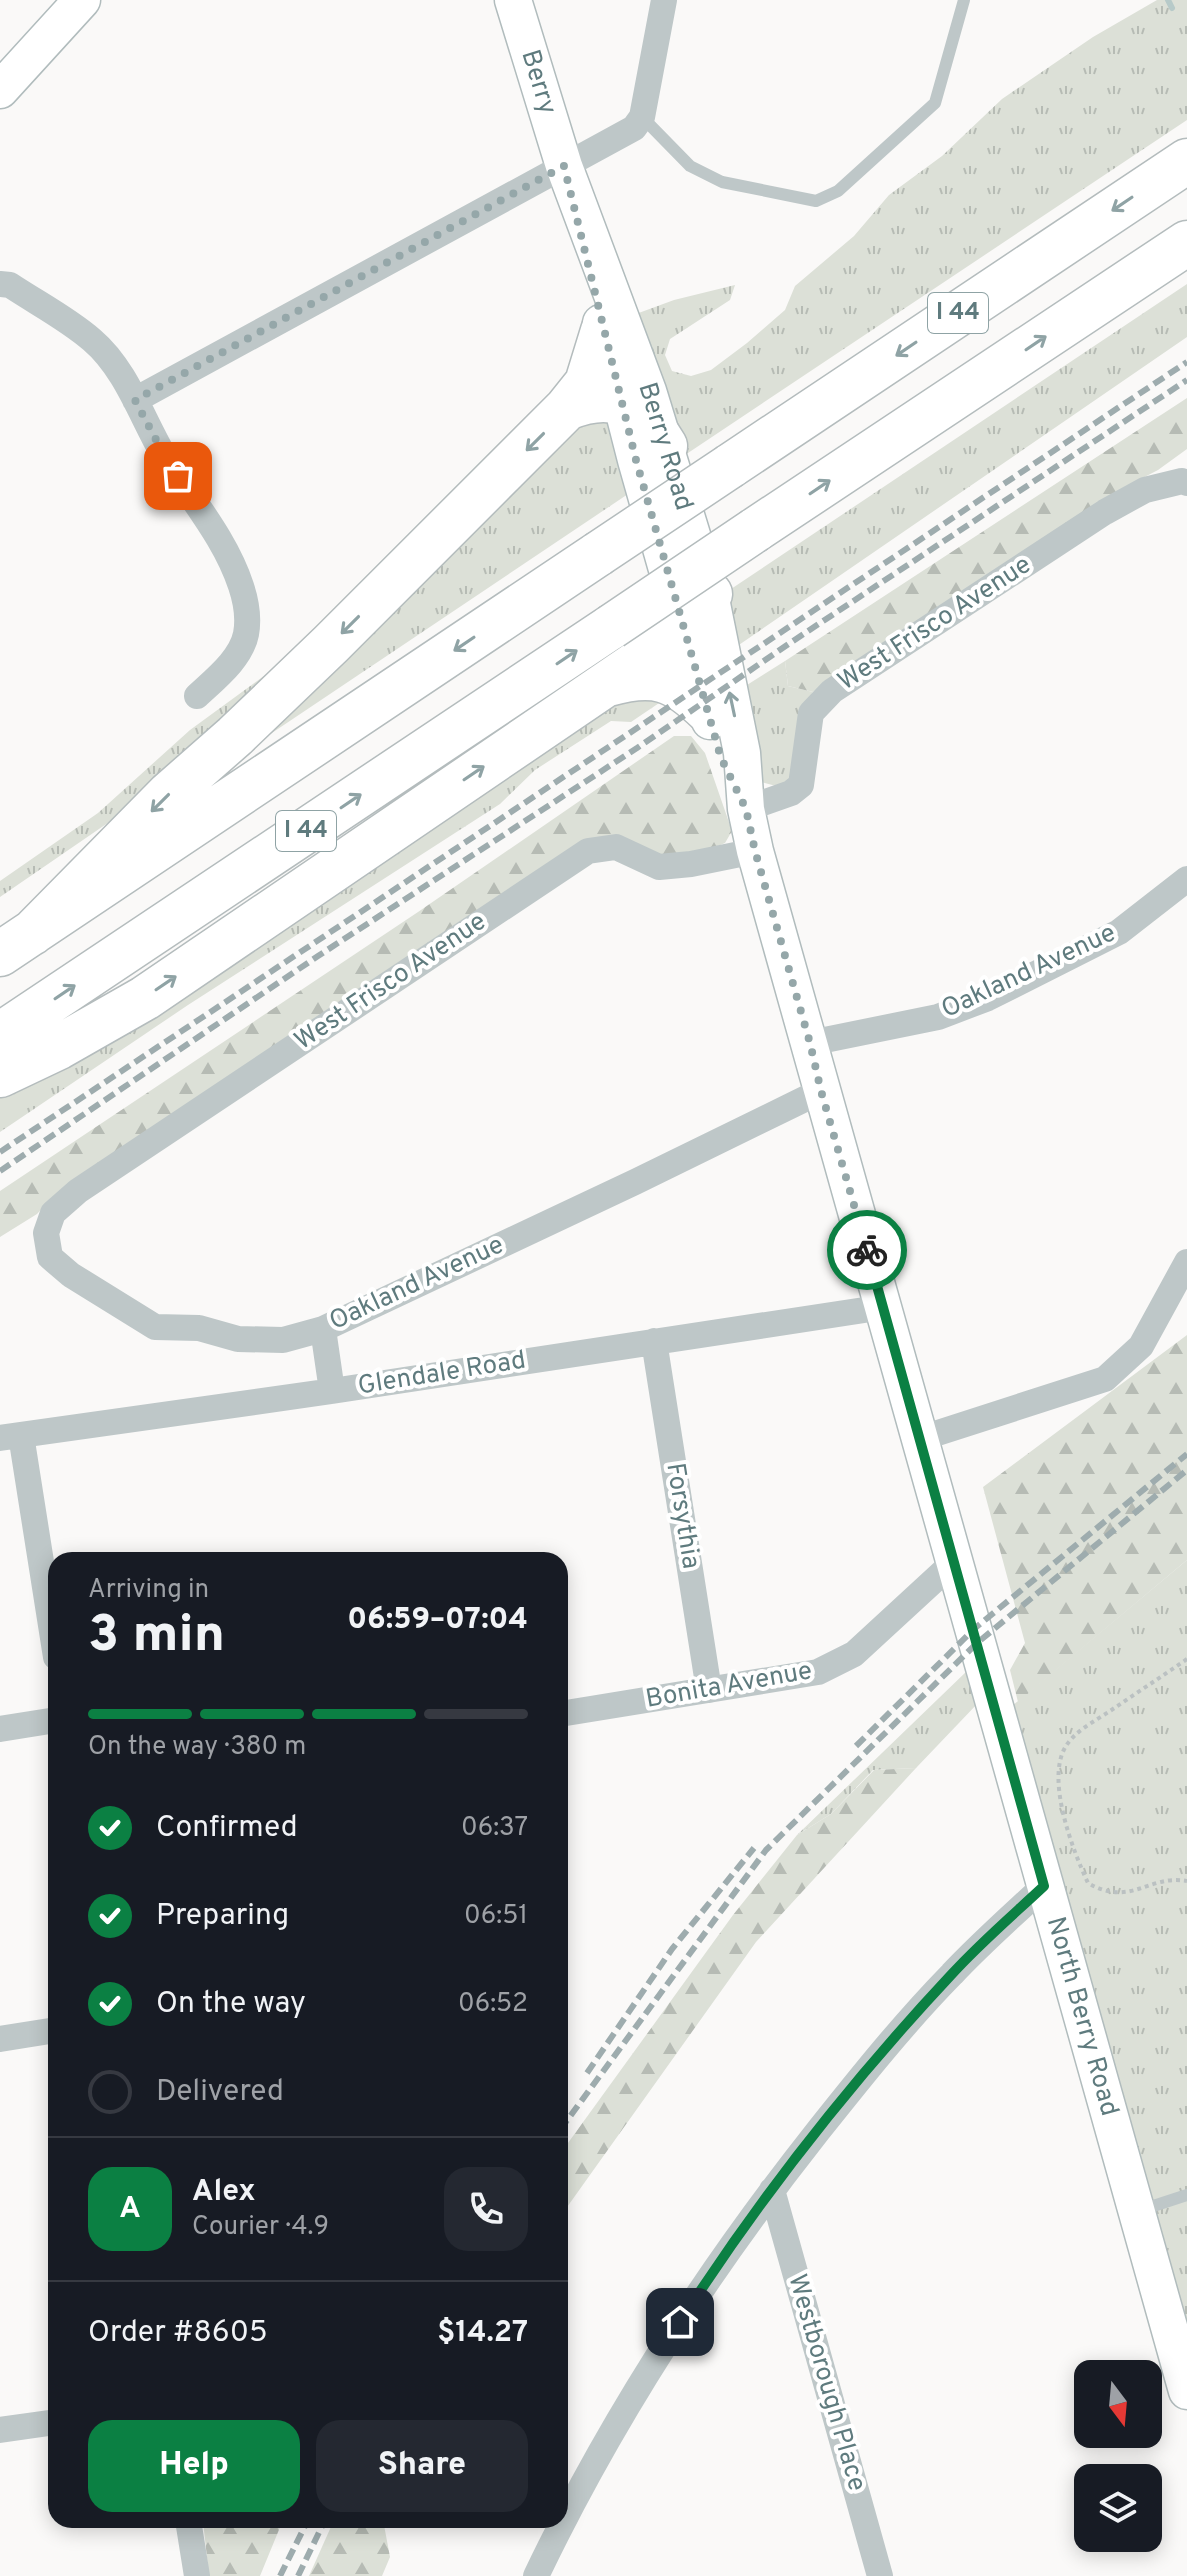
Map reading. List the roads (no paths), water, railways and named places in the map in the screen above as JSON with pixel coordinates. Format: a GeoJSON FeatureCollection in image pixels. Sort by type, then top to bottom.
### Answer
{"type":"FeatureCollection","features":[{"type":"Feature","properties":{"kind":"highway","name":"I 44"},"geometry":{"type":"LineString","coordinates":[[16,944],[1187,161]]}},
{"type":"Feature","properties":{"kind":"highway","name":"I 44"},"geometry":{"type":"LineString","coordinates":[[0,1035],[1187,243]]}},
{"type":"Feature","properties":{"kind":"highway"},"geometry":{"type":"LineString","coordinates":[[16,944],[169,794],[331,644],[567,408],[587,383],[603,331]]}},
{"type":"Feature","properties":{"kind":"highway"},"geometry":{"type":"LineString","coordinates":[[567,408],[595,399],[621,401],[641,414],[665,446]]}},
{"type":"Feature","properties":{"kind":"highway"},"geometry":{"type":"LineString","coordinates":[[0,1075],[59,1047],[145,998],[685,630],[700,614],[710,594]]}},
{"type":"Feature","properties":{"kind":"highway"},"geometry":{"type":"LineString","coordinates":[[602,686],[631,678],[657,679],[678,685],[708,711]]}},
{"type":"Feature","properties":{"kind":"main road"},"geometry":{"type":"LineString","coordinates":[[0,90],[82,0]]}},
{"type":"Feature","properties":{"kind":"main road","name":"Berry"},"geometry":{"type":"LineString","coordinates":[[513,0],[564,166]]}},
{"type":"Feature","properties":{"kind":"main road","name":"Berry Road"},"geometry":{"type":"LineString","coordinates":[[564,166],[621,401],[685,630]]}},
{"type":"Feature","properties":{"kind":"main road","name":"Berry Road"},"geometry":{"type":"LineString","coordinates":[[564,166],[648,391],[710,594]]}},
{"type":"Feature","properties":{"kind":"main road","name":"North Berry Road"},"geometry":{"type":"LineString","coordinates":[[710,594],[742,753],[746,809],[755,851],[1187,2391]]}},
{"type":"Feature","properties":{"kind":"main road","name":"North Berry Road"},"geometry":{"type":"LineString","coordinates":[[685,630],[721,758],[746,809]]}},
{"type":"Feature","properties":{"kind":"street"},"geometry":{"type":"LineString","coordinates":[[135,400],[634,128],[642,117],[664,0]]}},
{"type":"Feature","properties":{"kind":"street"},"geometry":{"type":"LineString","coordinates":[[0,284],[10,285],[93,340],[119,369],[164,455],[193,497],[230,561],[241,585],[248,617],[245,638],[226,669],[197,696]]}},
{"type":"Feature","properties":{"kind":"street","name":"West Frisco Avenue"},"geometry":{"type":"LineString","coordinates":[[746,809],[791,793],[801,785],[811,713],[832,691],[1105,512],[1145,490],[1184,482]]}},
{"type":"Feature","properties":{"kind":"street","name":"West Frisco Avenue"},"geometry":{"type":"LineString","coordinates":[[53,1213],[78,1191],[588,851],[616,847],[659,867],[755,851]]}},
{"type":"Feature","properties":{"kind":"street","name":"Oakland Avenue"},"geometry":{"type":"LineString","coordinates":[[810,1043],[938,1017],[988,998],[1119,932],[1187,879]]}},
{"type":"Feature","properties":{"kind":"street","name":"Oakland Avenue"},"geometry":{"type":"LineString","coordinates":[[53,1213],[46,1233],[50,1257],[71,1275],[155,1327],[199,1328],[238,1339],[283,1340],[323,1329],[821,1091]]}},
{"type":"Feature","properties":{"kind":"street"},"geometry":{"type":"LineString","coordinates":[[919,1439],[1105,1379],[1141,1346],[1187,1262]]}},
{"type":"Feature","properties":{"kind":"street","name":"Glendale Road"},"geometry":{"type":"LineString","coordinates":[[10,1436],[332,1391],[884,1307]]}},
{"type":"Feature","properties":{"kind":"street"},"geometry":{"type":"LineString","coordinates":[[323,1329],[332,1391]]}},
{"type":"Feature","properties":{"kind":"street","name":"Forsythia"},"geometry":{"type":"LineString","coordinates":[[654,1341],[709,1690]]}},
{"type":"Feature","properties":{"kind":"street"},"geometry":{"type":"LineString","coordinates":[[10,1436],[48,1619]]}},
{"type":"Feature","properties":{"kind":"street","name":"Bonita Avenue"},"geometry":{"type":"LineString","coordinates":[[568,1713],[797,1677],[839,1663],[871,1639],[955,1561]]}},
{"type":"Feature","properties":{"kind":"street"},"geometry":{"type":"LineString","coordinates":[[0,1729],[48,1721]]}},
{"type":"Feature","properties":{"kind":"street"},"geometry":{"type":"LineString","coordinates":[[568,2515],[621,2414],[710,2276],[772,2190],[856,2083],[952,1973],[1044,1886]]}},
{"type":"Feature","properties":{"kind":"street"},"geometry":{"type":"LineString","coordinates":[[0,2039],[48,2031]]}},
{"type":"Feature","properties":{"kind":"street","name":"Westborough Place"},"geometry":{"type":"LineString","coordinates":[[772,2190],[880,2576]]}},
{"type":"Feature","properties":{"kind":"street"},"geometry":{"type":"LineString","coordinates":[[0,2430],[48,2423]]}},
{"type":"Feature","properties":{"kind":"street"},"geometry":{"type":"LineString","coordinates":[[189,2528],[197,2576]]}},
{"type":"Feature","properties":{"kind":"street"},"geometry":{"type":"LineString","coordinates":[[536,2576],[561,2528]]}},
{"type":"Feature","properties":{"kind":"lane"},"geometry":{"type":"LineString","coordinates":[[642,117],[690,166],[722,182],[816,201],[838,191],[935,103],[964,0]]}},
{"type":"Feature","properties":{"kind":"lane"},"geometry":{"type":"LineString","coordinates":[[1135,2212],[1187,2195]]}},
{"type":"Feature","properties":{"kind":"waterway"},"geometry":{"type":"LineString","coordinates":[[1168,0],[1172,8]]}},
{"type":"Feature","properties":{"kind":"railway"},"geometry":{"type":"LineString","coordinates":[[0,1152],[1187,362]]}},
{"type":"Feature","properties":{"kind":"railway"},"geometry":{"type":"LineString","coordinates":[[0,1171],[318,956],[637,748],[1187,380]]}},
{"type":"Feature","properties":{"kind":"railway"},"geometry":{"type":"LineString","coordinates":[[856,1746],[974,1629],[1187,1454]]}},
{"type":"Feature","properties":{"kind":"railway"},"geometry":{"type":"LineString","coordinates":[[568,2119],[766,1850],[977,1643],[1187,1470]]}},
{"type":"Feature","properties":{"kind":"railway"},"geometry":{"type":"LineString","coordinates":[[587,2073],[672,1949],[754,1848]]}},
{"type":"Feature","properties":{"kind":"railway"},"geometry":{"type":"LineString","coordinates":[[280,2576],[304,2528]]}},
{"type":"Feature","properties":{"kind":"railway"},"geometry":{"type":"LineString","coordinates":[[298,2576],[321,2528]]}}]}
